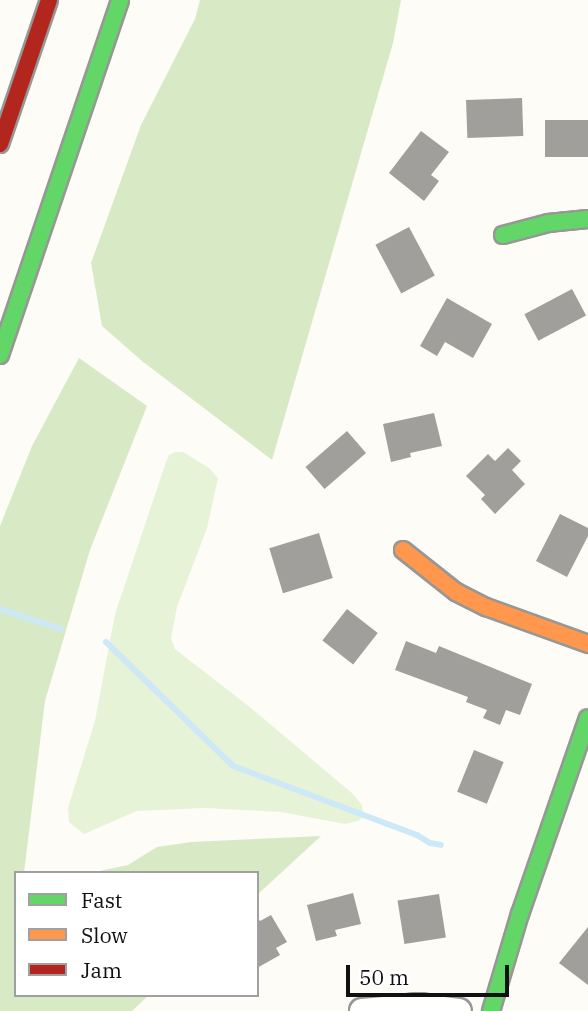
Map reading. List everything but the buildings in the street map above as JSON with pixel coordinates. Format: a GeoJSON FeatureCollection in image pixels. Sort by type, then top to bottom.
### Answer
{"type":"FeatureCollection","features":[{"type":"Feature","properties":{"kind":"main road"},"geometry":{"type":"LineString","coordinates":[[0,144],[49,0]]}},
{"type":"Feature","properties":{"kind":"main road"},"geometry":{"type":"LineString","coordinates":[[0,355],[120,0]]}},
{"type":"Feature","properties":{"kind":"main road"},"geometry":{"type":"LineString","coordinates":[[503,235],[548,223],[588,219]]}},
{"type":"Feature","properties":{"kind":"main road"},"geometry":{"type":"LineString","coordinates":[[403,550],[456,592],[485,607],[588,644]]}},
{"type":"Feature","properties":{"kind":"main road"},"geometry":{"type":"LineString","coordinates":[[491,1011],[520,914],[588,718]]}},
{"type":"Feature","properties":{"kind":"street"},"geometry":{"type":"LineString","coordinates":[[362,1011],[419,1006],[459,1011]]}},
{"type":"Feature","properties":{"kind":"green space"},"geometry":{"type":"Polygon","coordinates":[[[200,0],[401,0],[393,43],[272,460],[142,361],[102,326],[91,263],[141,125],[195,19],[200,0]]]}},
{"type":"Feature","properties":{"kind":"green space"},"geometry":{"type":"Polygon","coordinates":[[[79,358],[147,406],[90,550],[45,701],[24,871],[14,871],[14,997],[147,997],[132,1011],[0,1011],[0,526],[32,446],[79,358]]]}},
{"type":"Feature","properties":{"kind":"green space"},"geometry":{"type":"Polygon","coordinates":[[[183,452],[209,468],[218,478],[207,528],[177,607],[171,638],[175,649],[251,708],[353,794],[362,805],[363,817],[358,821],[345,824],[281,812],[205,808],[137,811],[84,834],[69,822],[68,808],[95,721],[115,614],[166,462],[169,455],[183,452]]]}},
{"type":"Feature","properties":{"kind":"green space"},"geometry":{"type":"Polygon","coordinates":[[[321,836],[259,893],[259,871],[100,871],[128,865],[157,847],[191,842],[321,836]]]}},
{"type":"Feature","properties":{"kind":"waterway"},"geometry":{"type":"LineString","coordinates":[[0,609],[61,629]]}},
{"type":"Feature","properties":{"kind":"waterway"},"geometry":{"type":"LineString","coordinates":[[106,642],[233,766],[441,845]]}},
{"type":"Feature","properties":{"kind":"traffic: fast"},"geometry":{"type":"LineString","coordinates":[[0,355],[120,0]]}},
{"type":"Feature","properties":{"kind":"traffic: fast"},"geometry":{"type":"LineString","coordinates":[[503,235],[548,223],[588,219]]}},
{"type":"Feature","properties":{"kind":"traffic: fast"},"geometry":{"type":"LineString","coordinates":[[491,1011],[520,914],[588,718]]}},
{"type":"Feature","properties":{"kind":"traffic: slow"},"geometry":{"type":"LineString","coordinates":[[403,550],[456,592],[486,607],[588,644]]}},
{"type":"Feature","properties":{"kind":"traffic: jam"},"geometry":{"type":"LineString","coordinates":[[0,144],[49,0]]}}]}
